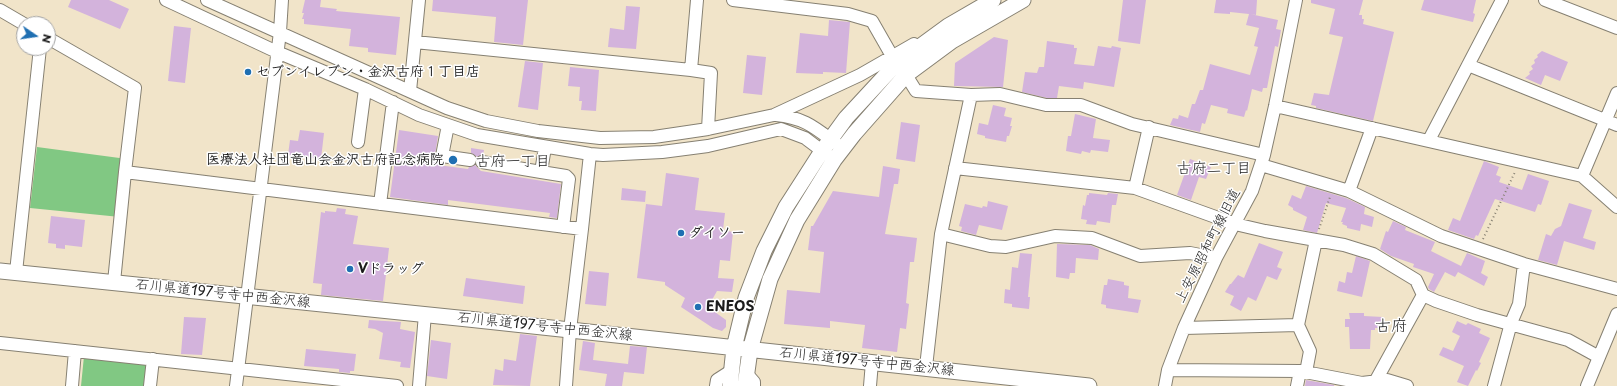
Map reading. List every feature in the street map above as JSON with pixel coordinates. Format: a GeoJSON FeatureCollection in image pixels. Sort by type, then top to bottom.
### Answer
{"type":"FeatureCollection","features":[{"type":"Feature","properties":{"kind":"main road"},"geometry":{"type":"LineString","coordinates":[[730,386],[734,348],[746,298],[764,251],[786,207],[826,145],[846,118],[894,60],[993,0]]}},
{"type":"Feature","properties":{"kind":"main road"},"geometry":{"type":"LineString","coordinates":[[749,382],[750,350],[770,279],[797,220],[838,155],[906,75],[952,41],[1023,0]]}},
{"type":"Feature","properties":{"kind":"main road","name":"石川県道197号寺中西金沢線"},"geometry":{"type":"LineString","coordinates":[[0,270],[425,314],[750,350],[926,367],[1022,382],[1089,386]]}},
{"type":"Feature","properties":{"kind":"street"},"geometry":{"type":"LineString","coordinates":[[166,0],[277,52],[365,89],[420,115],[478,135],[545,147],[603,155],[670,151],[708,146],[781,129],[826,145]]}},
{"type":"Feature","properties":{"kind":"street"},"geometry":{"type":"LineString","coordinates":[[207,0],[447,108],[486,120],[538,131],[600,138],[654,137],[708,129],[774,115],[894,60]]}},
{"type":"Feature","properties":{"kind":"street"},"geometry":{"type":"LineString","coordinates":[[236,386],[246,295],[280,32],[282,0]]}},
{"type":"Feature","properties":{"kind":"street"},"geometry":{"type":"LineString","coordinates":[[410,91],[419,0]]}},
{"type":"Feature","properties":{"kind":"street"},"geometry":{"type":"LineString","coordinates":[[691,70],[698,0]]}},
{"type":"Feature","properties":{"kind":"street"},"geometry":{"type":"LineString","coordinates":[[733,0],[848,14],[872,21],[894,60],[916,91],[971,95],[1000,94],[1046,105],[1081,105],[1132,124],[1149,127],[1262,160],[1349,191],[1441,236],[1524,264],[1617,288]]}},
{"type":"Feature","properties":{"kind":"street","name":"上安原昭和町線旧道"},"geometry":{"type":"LineString","coordinates":[[1166,386],[1168,370],[1184,328],[1216,258],[1252,191],[1262,160],[1275,106],[1296,0]]}},
{"type":"Feature","properties":{"kind":"street"},"geometry":{"type":"LineString","coordinates":[[1429,140],[1502,0]]}},
{"type":"Feature","properties":{"kind":"street"},"geometry":{"type":"LineString","coordinates":[[1545,0],[1617,28]]}},
{"type":"Feature","properties":{"kind":"street"},"geometry":{"type":"LineString","coordinates":[[0,10],[16,19]]}},
{"type":"Feature","properties":{"kind":"street"},"geometry":{"type":"LineString","coordinates":[[415,42],[712,73],[708,129]]}},
{"type":"Feature","properties":{"kind":"street"},"geometry":{"type":"LineString","coordinates":[[56,43],[135,88],[114,282]]}},
{"type":"Feature","properties":{"kind":"street"},"geometry":{"type":"LineString","coordinates":[[16,272],[39,56]]}},
{"type":"Feature","properties":{"kind":"street"},"geometry":{"type":"LineString","coordinates":[[1468,65],[1611,122]]}},
{"type":"Feature","properties":{"kind":"street"},"geometry":{"type":"LineString","coordinates":[[358,142],[365,89]]}},
{"type":"Feature","properties":{"kind":"street"},"geometry":{"type":"LineString","coordinates":[[1582,176],[1611,122],[1617,92]]}},
{"type":"Feature","properties":{"kind":"street"},"geometry":{"type":"LineString","coordinates":[[926,367],[941,234],[971,95]]}},
{"type":"Feature","properties":{"kind":"street"},"geometry":{"type":"LineString","coordinates":[[380,204],[393,102]]}},
{"type":"Feature","properties":{"kind":"street"},"geometry":{"type":"LineString","coordinates":[[1275,106],[1582,176],[1617,207]]}},
{"type":"Feature","properties":{"kind":"street"},"geometry":{"type":"LineString","coordinates":[[774,115],[792,116],[806,121],[826,145],[838,155]]}},
{"type":"Feature","properties":{"kind":"street"},"geometry":{"type":"LineString","coordinates":[[448,125],[442,156],[470,160]]}},
{"type":"Feature","properties":{"kind":"street"},"geometry":{"type":"LineString","coordinates":[[1135,188],[1149,127]]}},
{"type":"Feature","properties":{"kind":"street"},"geometry":{"type":"LineString","coordinates":[[1349,191],[1372,128]]}},
{"type":"Feature","properties":{"kind":"street"},"geometry":{"type":"LineString","coordinates":[[541,172],[545,147]]}},
{"type":"Feature","properties":{"kind":"street"},"geometry":{"type":"LineString","coordinates":[[566,386],[570,330],[590,154]]}},
{"type":"Feature","properties":{"kind":"street"},"geometry":{"type":"LineString","coordinates":[[482,162],[566,176],[569,179],[563,227]]}},
{"type":"Feature","properties":{"kind":"street"},"geometry":{"type":"LineString","coordinates":[[955,168],[1135,188],[1235,224],[1344,246],[1373,254],[1416,280],[1423,295],[1443,304],[1477,315],[1568,340],[1599,357]]}},
{"type":"Feature","properties":{"kind":"street"},"geometry":{"type":"LineString","coordinates":[[125,172],[582,229]]}},
{"type":"Feature","properties":{"kind":"street"},"geometry":{"type":"LineString","coordinates":[[941,234],[990,246],[1006,247],[1055,236],[1092,238],[1140,256],[1190,253],[1216,258]]}},
{"type":"Feature","properties":{"kind":"street"},"geometry":{"type":"LineString","coordinates":[[1297,386],[1310,351],[1298,325],[1316,240]]}},
{"type":"Feature","properties":{"kind":"street"},"geometry":{"type":"LineString","coordinates":[[1494,386],[1511,324],[1519,304],[1524,264]]}},
{"type":"Feature","properties":{"kind":"street"},"geometry":{"type":"LineString","coordinates":[[1375,382],[1423,295]]}},
{"type":"Feature","properties":{"kind":"street"},"geometry":{"type":"LineString","coordinates":[[419,386],[425,314]]}},
{"type":"Feature","properties":{"kind":"street"},"geometry":{"type":"LineString","coordinates":[[1588,386],[1617,314]]}},
{"type":"Feature","properties":{"kind":"street"},"geometry":{"type":"LineString","coordinates":[[1184,328],[1298,325]]}},
{"type":"Feature","properties":{"kind":"street"},"geometry":{"type":"LineString","coordinates":[[0,343],[238,369],[324,382],[397,386]]}},
{"type":"Feature","properties":{"kind":"street"},"geometry":{"type":"LineString","coordinates":[[72,386],[75,351]]}},
{"type":"Feature","properties":{"kind":"street"},"geometry":{"type":"LineString","coordinates":[[150,386],[153,360]]}},
{"type":"Feature","properties":{"kind":"street"},"geometry":{"type":"LineString","coordinates":[[870,386],[872,362]]}},
{"type":"Feature","properties":{"kind":"street"},"geometry":{"type":"LineString","coordinates":[[1168,370],[1303,371],[1361,384],[1387,380],[1407,386]]}},
{"type":"Feature","properties":{"kind":"street"},"geometry":{"type":"LineString","coordinates":[[716,386],[717,380],[731,371]]}},
{"type":"Feature","properties":{"kind":"path"},"geometry":{"type":"LineString","coordinates":[[1478,248],[1520,162]]}},
{"type":"Feature","properties":{"kind":"path"},"geometry":{"type":"LineString","coordinates":[[1316,240],[1333,186]]}},
{"type":"Feature","properties":{"kind":"green space"},"geometry":{"type":"Polygon","coordinates":[[[37,147],[127,159],[120,217],[30,208],[37,147]]]}},
{"type":"Feature","properties":{"kind":"green space"},"geometry":{"type":"Polygon","coordinates":[[[84,356],[153,365],[151,386],[81,386],[84,356]]]}},
{"type":"Feature","properties":{"kind":"building"},"geometry":{"type":"Polygon","coordinates":[[[71,0],[109,0],[129,9],[120,29],[68,7],[71,0]]]}},
{"type":"Feature","properties":{"kind":"building"},"geometry":{"type":"Polygon","coordinates":[[[305,0],[321,0],[320,7],[337,9],[336,11],[400,17],[396,55],[368,52],[368,48],[349,46],[351,29],[304,24],[304,19],[302,19],[304,13],[302,13],[305,0]]]}},
{"type":"Feature","properties":{"kind":"building"},"geometry":{"type":"Polygon","coordinates":[[[433,0],[528,0],[523,45],[494,42],[496,17],[432,11],[433,0]]]}},
{"type":"Feature","properties":{"kind":"building"},"geometry":{"type":"Polygon","coordinates":[[[1123,0],[1146,0],[1140,44],[1118,41],[1123,0]]]}},
{"type":"Feature","properties":{"kind":"building"},"geometry":{"type":"Polygon","coordinates":[[[1216,0],[1257,0],[1256,15],[1250,14],[1278,20],[1276,29],[1281,30],[1278,47],[1275,46],[1267,88],[1263,88],[1262,92],[1252,89],[1247,111],[1246,110],[1244,117],[1227,113],[1228,109],[1211,105],[1205,124],[1202,123],[1200,132],[1170,125],[1173,118],[1178,119],[1179,115],[1188,118],[1192,104],[1195,104],[1200,90],[1203,90],[1210,64],[1250,75],[1258,47],[1254,46],[1259,28],[1246,25],[1249,14],[1230,12],[1230,14],[1214,13],[1216,0]]]}},
{"type":"Feature","properties":{"kind":"building"},"geometry":{"type":"Polygon","coordinates":[[[1311,0],[1363,0],[1359,15],[1362,15],[1362,19],[1364,19],[1363,24],[1394,32],[1373,121],[1316,108],[1316,106],[1311,105],[1314,93],[1329,95],[1343,37],[1329,34],[1335,9],[1311,3],[1311,0]]]}},
{"type":"Feature","properties":{"kind":"building"},"geometry":{"type":"Polygon","coordinates":[[[1424,0],[1476,0],[1473,13],[1475,14],[1473,22],[1421,10],[1424,0]]]}},
{"type":"Feature","properties":{"kind":"building"},"geometry":{"type":"Polygon","coordinates":[[[626,6],[640,7],[636,49],[608,47],[610,28],[624,30],[626,6]]]}},
{"type":"Feature","properties":{"kind":"building"},"geometry":{"type":"Polygon","coordinates":[[[829,20],[850,22],[846,73],[796,73],[800,33],[828,36],[829,20]]]}},
{"type":"Feature","properties":{"kind":"building"},"geometry":{"type":"Polygon","coordinates":[[[174,26],[191,28],[185,83],[168,81],[174,26]]]}},
{"type":"Feature","properties":{"kind":"building"},"geometry":{"type":"Polygon","coordinates":[[[994,37],[1008,40],[1003,87],[954,86],[955,63],[994,37]]]}},
{"type":"Feature","properties":{"kind":"building"},"geometry":{"type":"Polygon","coordinates":[[[1047,41],[1074,45],[1074,48],[1077,48],[1074,64],[1094,66],[1098,46],[1111,48],[1112,46],[1121,48],[1114,87],[1084,82],[1083,89],[1059,86],[1057,98],[1047,98],[1022,92],[1025,72],[1037,73],[1039,67],[1044,67],[1047,41]]]}},
{"type":"Feature","properties":{"kind":"building"},"geometry":{"type":"Polygon","coordinates":[[[1542,51],[1568,62],[1560,81],[1545,75],[1541,85],[1525,78],[1533,69],[1531,66],[1535,63],[1534,60],[1538,57],[1537,55],[1542,51]]]}},
{"type":"Feature","properties":{"kind":"building"},"geometry":{"type":"Polygon","coordinates":[[[747,55],[766,57],[762,95],[743,93],[747,55]]]}},
{"type":"Feature","properties":{"kind":"building"},"geometry":{"type":"Polygon","coordinates":[[[525,61],[543,63],[538,110],[518,107],[525,61]]]}},
{"type":"Feature","properties":{"kind":"building"},"geometry":{"type":"Polygon","coordinates":[[[570,67],[599,70],[596,111],[581,110],[582,101],[579,101],[580,87],[568,86],[570,67]]]}},
{"type":"Feature","properties":{"kind":"building"},"geometry":{"type":"Polygon","coordinates":[[[993,105],[1006,108],[1004,116],[1012,118],[1010,126],[1012,126],[1006,142],[985,138],[985,136],[977,134],[979,123],[988,125],[993,105]]]}},
{"type":"Feature","properties":{"kind":"building"},"geometry":{"type":"Polygon","coordinates":[[[1075,114],[1096,119],[1093,138],[1110,140],[1108,152],[1091,150],[1090,153],[1082,151],[1081,154],[1066,151],[1068,136],[1071,136],[1075,114]]]}},
{"type":"Feature","properties":{"kind":"building"},"geometry":{"type":"Polygon","coordinates":[[[901,122],[920,125],[915,162],[896,159],[901,122]]]}},
{"type":"Feature","properties":{"kind":"building"},"geometry":{"type":"Polygon","coordinates":[[[300,130],[324,133],[321,159],[288,155],[290,140],[298,141],[300,130]]]}},
{"type":"Feature","properties":{"kind":"building"},"geometry":{"type":"Polygon","coordinates":[[[399,130],[438,136],[435,159],[438,162],[438,165],[468,169],[469,167],[475,165],[481,171],[561,184],[557,218],[549,217],[550,213],[448,200],[448,205],[390,197],[399,130]]]}},
{"type":"Feature","properties":{"kind":"building"},"geometry":{"type":"Polygon","coordinates":[[[471,148],[484,150],[483,155],[477,157],[471,153],[471,148]]]}},
{"type":"Feature","properties":{"kind":"building"},"geometry":{"type":"Polygon","coordinates":[[[1190,159],[1211,167],[1206,179],[1199,177],[1191,200],[1177,195],[1190,159]]]}},
{"type":"Feature","properties":{"kind":"building"},"geometry":{"type":"Polygon","coordinates":[[[1484,161],[1499,167],[1496,175],[1501,177],[1499,182],[1522,190],[1528,174],[1549,181],[1541,205],[1538,204],[1535,212],[1495,199],[1478,236],[1476,235],[1474,239],[1448,230],[1453,218],[1460,221],[1484,161]]]}},
{"type":"Feature","properties":{"kind":"building"},"geometry":{"type":"Polygon","coordinates":[[[883,166],[900,169],[898,184],[894,184],[885,234],[917,238],[914,262],[910,262],[906,303],[909,304],[906,329],[900,328],[897,352],[862,348],[865,325],[830,321],[830,328],[784,324],[787,290],[820,293],[824,252],[808,250],[811,226],[813,226],[833,191],[879,197],[883,166]]]}},
{"type":"Feature","properties":{"kind":"building"},"geometry":{"type":"Polygon","coordinates":[[[666,173],[699,178],[695,210],[725,213],[723,230],[733,232],[730,261],[720,260],[718,278],[734,279],[732,292],[717,291],[708,307],[726,320],[726,327],[722,331],[713,328],[681,307],[685,298],[665,285],[665,282],[637,278],[646,204],[662,206],[666,173]]]}},
{"type":"Feature","properties":{"kind":"building"},"geometry":{"type":"Polygon","coordinates":[[[1306,186],[1346,198],[1365,207],[1364,214],[1374,217],[1372,227],[1361,224],[1360,231],[1347,228],[1347,226],[1342,224],[1343,222],[1341,222],[1346,208],[1326,203],[1317,233],[1303,230],[1307,217],[1293,210],[1293,208],[1288,205],[1292,195],[1301,199],[1306,186]]]}},
{"type":"Feature","properties":{"kind":"building"},"geometry":{"type":"Polygon","coordinates":[[[622,188],[646,191],[645,202],[621,200],[622,188]]]}},
{"type":"Feature","properties":{"kind":"building"},"geometry":{"type":"Polygon","coordinates":[[[1089,193],[1107,195],[1108,193],[1118,194],[1116,205],[1112,205],[1110,223],[1097,221],[1096,225],[1086,224],[1087,220],[1081,219],[1083,205],[1085,206],[1087,195],[1089,195],[1089,193]]]}},
{"type":"Feature","properties":{"kind":"building"},"geometry":{"type":"Polygon","coordinates":[[[988,201],[1008,206],[1002,230],[979,225],[976,235],[961,231],[962,227],[959,226],[965,204],[982,208],[983,206],[987,207],[988,201]]]}},
{"type":"Feature","properties":{"kind":"building"},"geometry":{"type":"Polygon","coordinates":[[[1569,203],[1592,210],[1583,238],[1596,242],[1594,250],[1564,241],[1557,265],[1538,260],[1546,234],[1551,236],[1555,229],[1561,226],[1569,203]]]}},
{"type":"Feature","properties":{"kind":"building"},"geometry":{"type":"Polygon","coordinates":[[[337,208],[346,209],[345,214],[358,216],[353,244],[389,248],[383,301],[321,295],[322,284],[313,283],[321,212],[336,212],[337,208]]]}},
{"type":"Feature","properties":{"kind":"building"},"geometry":{"type":"Polygon","coordinates":[[[51,216],[85,220],[82,247],[65,245],[65,249],[56,248],[56,244],[48,243],[51,216]]]}},
{"type":"Feature","properties":{"kind":"building"},"geometry":{"type":"Polygon","coordinates":[[[1393,221],[1406,227],[1405,230],[1435,242],[1431,251],[1461,266],[1467,253],[1485,261],[1481,273],[1488,277],[1484,286],[1458,272],[1455,277],[1445,272],[1434,292],[1429,289],[1428,287],[1434,274],[1413,267],[1414,264],[1391,256],[1380,249],[1386,231],[1388,232],[1393,221]]]}},
{"type":"Feature","properties":{"kind":"building"},"geometry":{"type":"Polygon","coordinates":[[[1259,243],[1283,252],[1277,267],[1282,269],[1277,280],[1267,276],[1256,301],[1248,297],[1241,311],[1230,305],[1234,296],[1225,292],[1238,275],[1244,278],[1259,243]]]}},
{"type":"Feature","properties":{"kind":"building"},"geometry":{"type":"Polygon","coordinates":[[[1057,244],[1090,245],[1099,249],[1098,260],[1076,258],[1075,273],[1070,273],[1069,279],[1056,277],[1057,244]]]}},
{"type":"Feature","properties":{"kind":"building"},"geometry":{"type":"Polygon","coordinates":[[[1020,253],[1032,254],[1028,297],[1030,297],[1029,309],[1012,307],[1012,304],[1004,303],[1005,289],[1010,290],[1012,267],[1018,268],[1020,253]]]}},
{"type":"Feature","properties":{"kind":"building"},"geometry":{"type":"Polygon","coordinates":[[[1356,256],[1370,261],[1362,297],[1337,291],[1339,281],[1345,283],[1347,272],[1352,273],[1356,256]]]}},
{"type":"Feature","properties":{"kind":"building"},"geometry":{"type":"Polygon","coordinates":[[[589,271],[609,273],[606,306],[585,304],[589,271]]]}},
{"type":"Feature","properties":{"kind":"building"},"geometry":{"type":"Polygon","coordinates":[[[466,278],[525,286],[523,304],[463,296],[466,278]]]}},
{"type":"Feature","properties":{"kind":"building"},"geometry":{"type":"Polygon","coordinates":[[[1108,279],[1124,282],[1124,285],[1129,286],[1128,298],[1141,300],[1138,313],[1106,308],[1106,305],[1101,304],[1104,285],[1107,285],[1108,279]]]}},
{"type":"Feature","properties":{"kind":"building"},"geometry":{"type":"Polygon","coordinates":[[[1349,313],[1364,313],[1364,316],[1383,317],[1383,328],[1375,328],[1375,330],[1371,330],[1370,349],[1350,349],[1349,327],[1345,327],[1345,319],[1350,319],[1349,313]]]}},
{"type":"Feature","properties":{"kind":"building"},"geometry":{"type":"Polygon","coordinates":[[[184,317],[206,318],[202,355],[181,354],[184,317]]]}},
{"type":"Feature","properties":{"kind":"building"},"geometry":{"type":"Polygon","coordinates":[[[369,320],[401,322],[400,329],[415,332],[410,368],[400,367],[401,362],[379,359],[383,333],[375,329],[368,328],[369,320]]]}},
{"type":"Feature","properties":{"kind":"building"},"geometry":{"type":"Polygon","coordinates":[[[1457,321],[1466,325],[1468,323],[1481,329],[1479,333],[1490,338],[1479,362],[1481,363],[1468,386],[1457,382],[1464,366],[1439,355],[1443,347],[1453,351],[1460,336],[1452,332],[1457,321]]]}},
{"type":"Feature","properties":{"kind":"building"},"geometry":{"type":"Polygon","coordinates":[[[520,334],[537,336],[530,386],[493,385],[495,369],[503,371],[504,359],[516,361],[520,334]]]}},
{"type":"Feature","properties":{"kind":"building"},"geometry":{"type":"Polygon","coordinates":[[[431,340],[451,343],[447,379],[427,376],[431,340]]]}},
{"type":"Feature","properties":{"kind":"building"},"geometry":{"type":"Polygon","coordinates":[[[583,341],[595,343],[593,360],[628,364],[630,346],[647,347],[644,374],[624,372],[622,386],[605,386],[607,374],[579,370],[583,341]]]}},
{"type":"Feature","properties":{"kind":"building"},"geometry":{"type":"Polygon","coordinates":[[[306,349],[356,354],[354,371],[350,371],[350,373],[339,372],[339,369],[304,366],[306,349]]]}},
{"type":"Feature","properties":{"kind":"building"},"geometry":{"type":"Polygon","coordinates":[[[1306,380],[1334,385],[1334,386],[1305,386],[1306,380]]]}},
{"type":"Feature","properties":{"kind":"place","name":"セブンイレブン・金沢古府１丁目店"},"geometry":{"type":"Point","coordinates":[248,72]}},
{"type":"Feature","properties":{"kind":"place","name":"医療法人社団竜山会金沢古府記念病院"},"geometry":{"type":"Point","coordinates":[453,160]}},
{"type":"Feature","properties":{"kind":"place","name":"ダイソー"},"geometry":{"type":"Point","coordinates":[681,233]}},
{"type":"Feature","properties":{"kind":"place","name":"Vドラッグ"},"geometry":{"type":"Point","coordinates":[350,269]}},
{"type":"Feature","properties":{"kind":"place","name":"ENEOS"},"geometry":{"type":"Point","coordinates":[698,307]}},
{"type":"Feature","properties":{"kind":"district","name":"古府一丁目"},"geometry":{"type":"Point","coordinates":[513,162]}},
{"type":"Feature","properties":{"kind":"district","name":"古府二丁目"},"geometry":{"type":"Point","coordinates":[1214,169]}},
{"type":"Feature","properties":{"kind":"district","name":"古府"},"geometry":{"type":"Point","coordinates":[1391,327]}}]}
